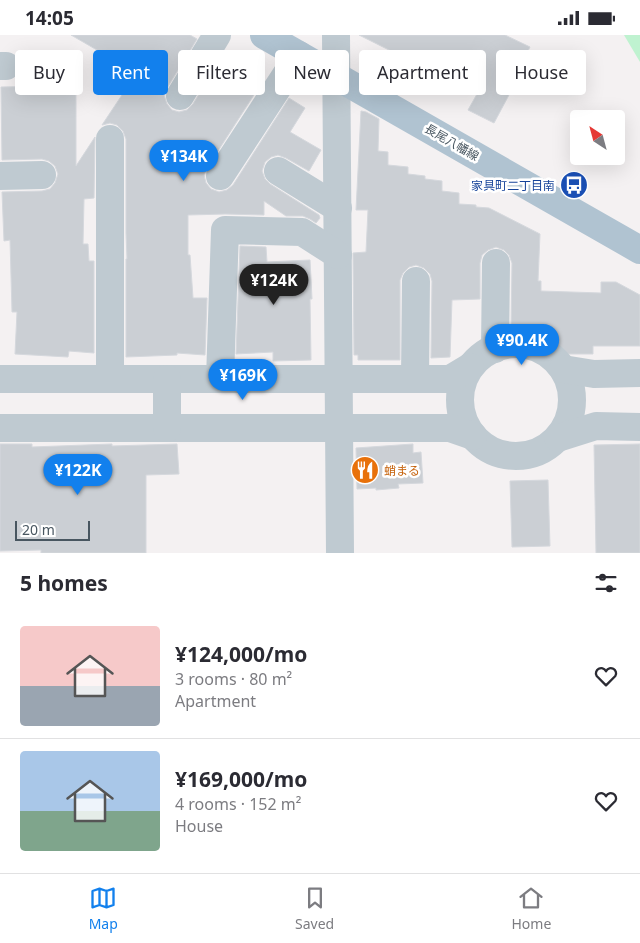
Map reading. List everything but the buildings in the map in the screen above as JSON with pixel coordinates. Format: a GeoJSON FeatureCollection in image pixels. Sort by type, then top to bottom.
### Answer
{"type":"FeatureCollection","features":[{"type":"Feature","properties":{"kind":"main road","name":"長尾八幡線"},"geometry":{"type":"LineString","coordinates":[[264,35],[290,50]]}},
{"type":"Feature","properties":{"kind":"main road","name":"長尾八幡線"},"geometry":{"type":"LineString","coordinates":[[349,83],[640,250]]}},
{"type":"Feature","properties":{"kind":"street"},"geometry":{"type":"LineString","coordinates":[[180,96],[217,35]]}},
{"type":"Feature","properties":{"kind":"street"},"geometry":{"type":"LineString","coordinates":[[336,35],[336,50]]}},
{"type":"Feature","properties":{"kind":"street"},"geometry":{"type":"LineString","coordinates":[[220,176],[275,92]]}},
{"type":"Feature","properties":{"kind":"street"},"geometry":{"type":"LineString","coordinates":[[336,95],[340,553]]}},
{"type":"Feature","properties":{"kind":"street"},"geometry":{"type":"LineString","coordinates":[[110,139],[110,379]]}},
{"type":"Feature","properties":{"kind":"street"},"geometry":{"type":"LineString","coordinates":[[278,171],[338,208]]}},
{"type":"Feature","properties":{"kind":"street"},"geometry":{"type":"LineString","coordinates":[[0,176],[42,175]]}},
{"type":"Feature","properties":{"kind":"street"},"geometry":{"type":"LineString","coordinates":[[220,379],[226,230],[302,232],[338,255]]}},
{"type":"Feature","properties":{"kind":"street"},"geometry":{"type":"LineString","coordinates":[[495,349],[496,263]]}},
{"type":"Feature","properties":{"kind":"street"},"geometry":{"type":"LineString","coordinates":[[415,378],[416,281]]}},
{"type":"Feature","properties":{"kind":"street"},"geometry":{"type":"LineString","coordinates":[[0,379],[450,379],[470,367],[483,354],[499,346],[517,344],[535,347],[551,355],[563,369],[570,385],[572,403],[568,421],[558,438]]}},
{"type":"Feature","properties":{"kind":"street"},"geometry":{"type":"LineString","coordinates":[[470,367],[462,383],[460,401],[463,420],[473,436],[487,448],[505,455],[524,455],[542,449],[558,438],[596,426],[640,427]]}},
{"type":"Feature","properties":{"kind":"street"},"geometry":{"type":"LineString","coordinates":[[563,369],[594,374],[640,373]]}},
{"type":"Feature","properties":{"kind":"street"},"geometry":{"type":"LineString","coordinates":[[167,379],[167,428]]}},
{"type":"Feature","properties":{"kind":"street"},"geometry":{"type":"LineString","coordinates":[[0,428],[450,428],[473,436]]}},
{"type":"Feature","properties":{"kind":"green space"},"geometry":{"type":"Polygon","coordinates":[[[624,35],[640,35],[640,62],[624,35]]]}},
{"type":"Feature","properties":{"kind":"place","name":"家具町二丁目南"},"geometry":{"type":"Point","coordinates":[574,185]}},
{"type":"Feature","properties":{"kind":"place","name":"蛸まる"},"geometry":{"type":"Point","coordinates":[365,470]}}]}
